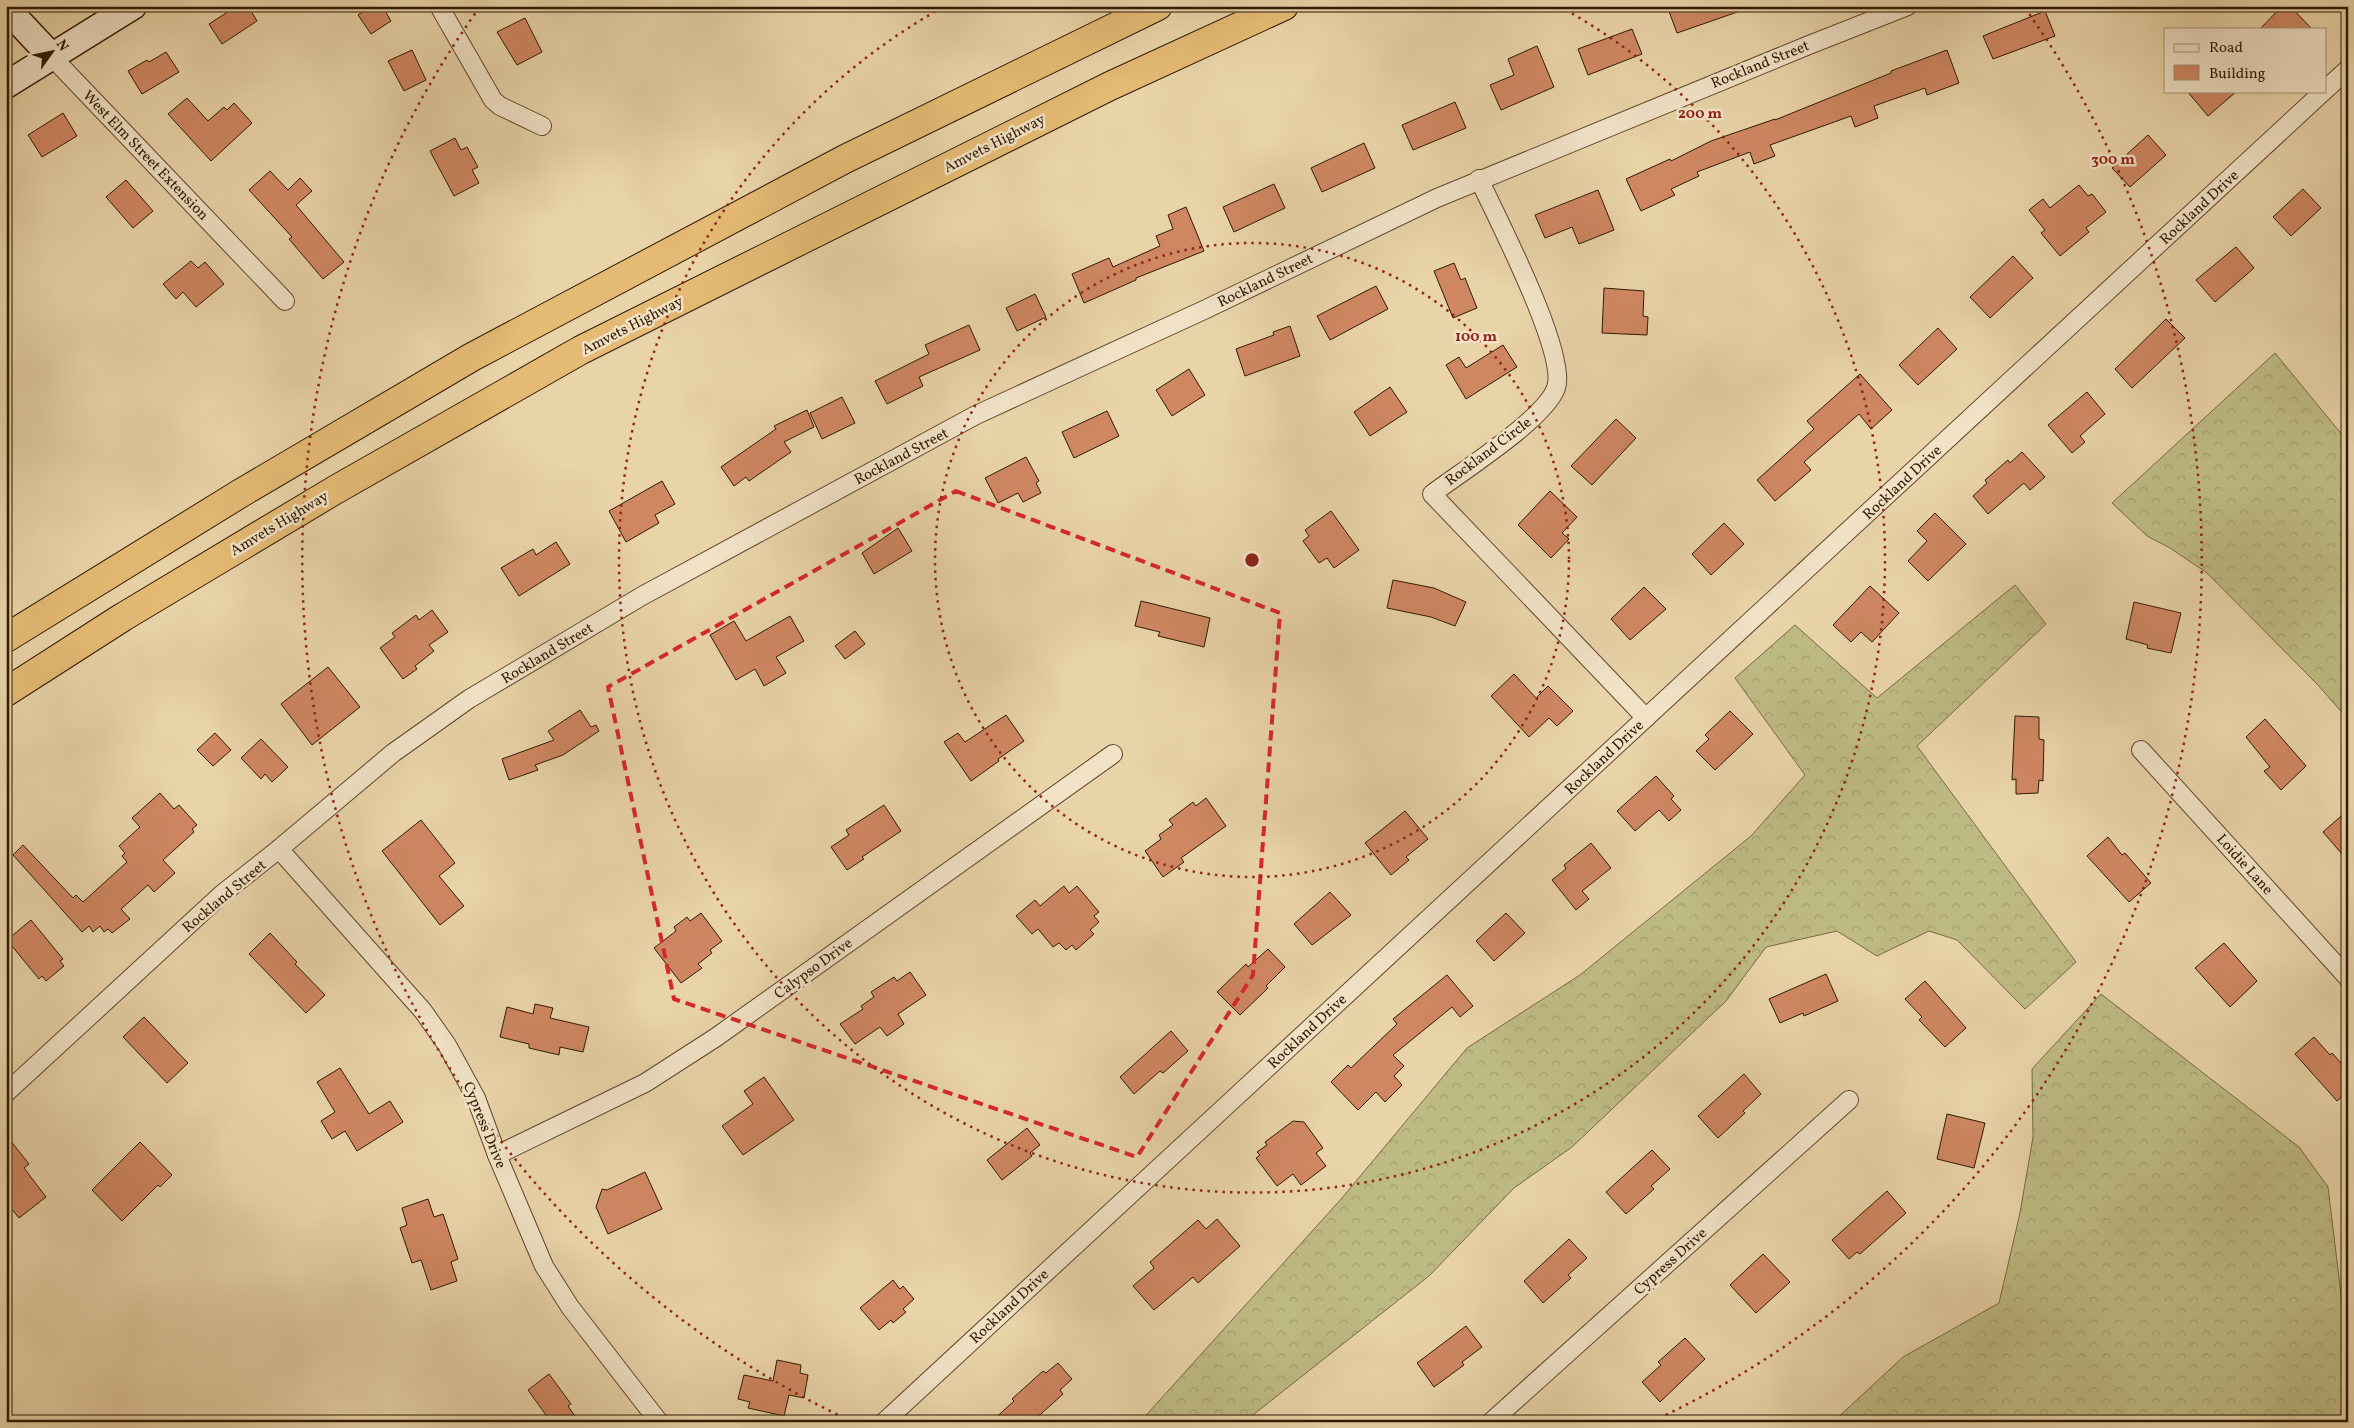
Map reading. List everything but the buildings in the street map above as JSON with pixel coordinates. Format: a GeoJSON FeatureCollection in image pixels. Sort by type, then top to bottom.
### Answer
{"type":"FeatureCollection","features":[{"type":"Feature","properties":{"kind":"highway"},"geometry":{"type":"LineString","coordinates":[[6,638],[241,493],[472,357],[845,158],[1158,6]]}},
{"type":"Feature","properties":{"kind":"highway","name":"Amvets Highway"},"geometry":{"type":"LineString","coordinates":[[6,692],[123,617],[320,499],[581,350],[1110,86],[1284,6]]}},
{"type":"Feature","properties":{"kind":"street"},"geometry":{"type":"LineString","coordinates":[[6,85],[133,6]]}},
{"type":"Feature","properties":{"kind":"street"},"geometry":{"type":"LineString","coordinates":[[439,6],[493,100],[500,106],[542,126]]}},
{"type":"Feature","properties":{"kind":"street","name":"Rockland Street"},"geometry":{"type":"LineString","coordinates":[[6,1093],[222,894],[279,849],[393,753],[469,699],[642,596],[976,415],[1479,179],[1908,6]]}},
{"type":"Feature","properties":{"kind":"street","name":"West Elm Street Extension"},"geometry":{"type":"LineString","coordinates":[[6,8],[285,301]]}},
{"type":"Feature","properties":{"kind":"street","name":"Rockland Drive"},"geometry":{"type":"LineString","coordinates":[[2326,90],[2348,69]]}},
{"type":"Feature","properties":{"kind":"street","name":"Rockland Drive"},"geometry":{"type":"LineString","coordinates":[[884,1422],[2324,92]]}},
{"type":"Feature","properties":{"kind":"street","name":"Rockland Circle"},"geometry":{"type":"LineString","coordinates":[[1479,179],[1546,326],[1558,370],[1556,388],[1547,403],[1526,424],[1432,494],[1646,718]]}},
{"type":"Feature","properties":{"kind":"street","name":"Loidie Lane"},"geometry":{"type":"LineString","coordinates":[[2141,750],[2348,978]]}},
{"type":"Feature","properties":{"kind":"street","name":"Calypso Drive"},"geometry":{"type":"LineString","coordinates":[[497,1155],[645,1083],[708,1043],[1113,754]]}},
{"type":"Feature","properties":{"kind":"street","name":"Cypress Drive"},"geometry":{"type":"LineString","coordinates":[[279,849],[433,1024],[460,1066],[476,1098],[497,1155],[544,1266],[580,1320],[659,1422]]}},
{"type":"Feature","properties":{"kind":"street","name":"Cypress Drive"},"geometry":{"type":"LineString","coordinates":[[1491,1422],[1849,1100]]}},
{"type":"Feature","properties":{"kind":"highlighted area"},"geometry":{"type":"Polygon","coordinates":[[[956,491],[1280,613],[1253,975],[1137,1157],[674,999],[608,687],[956,491]]]}},
{"type":"Feature","properties":{"kind":"green space"},"geometry":{"type":"Polygon","coordinates":[[[2275,353],[2348,442],[2348,719],[2317,684],[2207,573],[2170,548],[2147,536],[2112,503],[2275,353]]]}},
{"type":"Feature","properties":{"kind":"green space"},"geometry":{"type":"Polygon","coordinates":[[[2015,585],[2046,624],[1917,746],[2076,962],[2025,1009],[1957,940],[1929,931],[1877,956],[1837,931],[1766,947],[1726,1001],[1572,1147],[1514,1188],[1429,1276],[1244,1422],[1140,1422],[1342,1198],[1467,1048],[1580,975],[1751,836],[1805,775],[1735,678],[1795,625],[1877,698],[2015,585]]]}},
{"type":"Feature","properties":{"kind":"green space"},"geometry":{"type":"Polygon","coordinates":[[[2101,994],[2299,1147],[2328,1187],[2348,1352],[2348,1422],[1833,1422],[1903,1357],[1999,1303],[2020,1213],[2033,1137],[2032,1069],[2101,994]]]}}]}
